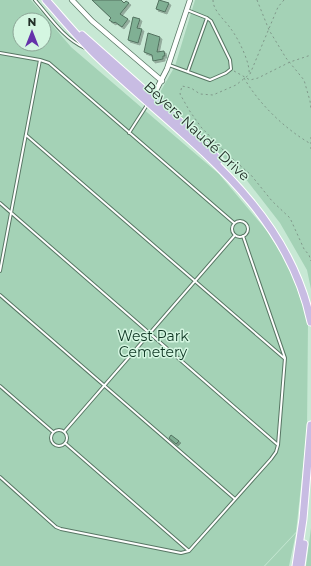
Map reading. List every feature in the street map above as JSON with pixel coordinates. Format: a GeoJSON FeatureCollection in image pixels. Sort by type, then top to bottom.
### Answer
{"type":"FeatureCollection","features":[{"type":"Feature","properties":{"kind":"main road","name":"Beyers Naudé Drive"},"geometry":{"type":"LineString","coordinates":[[46,0],[90,50],[208,148],[243,186],[262,208],[279,232],[292,256],[311,304]]}},
{"type":"Feature","properties":{"kind":"main road","name":"Beyers Naudé Drive"},"geometry":{"type":"LineString","coordinates":[[52,0],[84,36],[213,160],[239,187],[259,211],[281,244],[293,267],[305,299],[311,322]]}},
{"type":"Feature","properties":{"kind":"main road"},"geometry":{"type":"LineString","coordinates":[[296,566],[302,527],[311,425]]}},
{"type":"Feature","properties":{"kind":"main road"},"geometry":{"type":"LineString","coordinates":[[301,566],[311,484]]}},
{"type":"Feature","properties":{"kind":"street","name":"Beyers Naudé Drive"},"geometry":{"type":"LineString","coordinates":[[72,0],[92,21],[162,81]]}},
{"type":"Feature","properties":{"kind":"street"},"geometry":{"type":"LineString","coordinates":[[150,100],[162,81],[169,65],[190,0]]}},
{"type":"Feature","properties":{"kind":"lane"},"geometry":{"type":"LineString","coordinates":[[35,0],[72,41],[90,50]]}},
{"type":"Feature","properties":{"kind":"lane"},"geometry":{"type":"LineString","coordinates":[[169,65],[210,80],[222,75],[230,69],[230,60],[214,27],[207,18],[187,10]]}},
{"type":"Feature","properties":{"kind":"lane"},"geometry":{"type":"LineString","coordinates":[[188,71],[207,18]]}},
{"type":"Feature","properties":{"kind":"lane"},"geometry":{"type":"LineString","coordinates":[[0,53],[49,63],[234,223]]}},
{"type":"Feature","properties":{"kind":"lane"},"geometry":{"type":"LineString","coordinates":[[0,272],[40,60]]}},
{"type":"Feature","properties":{"kind":"lane"},"geometry":{"type":"LineString","coordinates":[[129,133],[150,100]]}},
{"type":"Feature","properties":{"kind":"lane"},"geometry":{"type":"LineString","coordinates":[[26,135],[285,358]]}},
{"type":"Feature","properties":{"kind":"lane"},"geometry":{"type":"LineString","coordinates":[[0,203],[278,445]]}},
{"type":"Feature","properties":{"kind":"lane"},"geometry":{"type":"LineString","coordinates":[[242,220],[247,224],[249,228],[248,232],[243,236],[235,235],[232,229],[234,223],[242,220]]}},
{"type":"Feature","properties":{"kind":"lane"},"geometry":{"type":"LineString","coordinates":[[64,432],[235,235]]}},
{"type":"Feature","properties":{"kind":"lane"},"geometry":{"type":"LineString","coordinates":[[0,477],[61,529],[181,553],[189,551],[271,459],[276,452],[278,445],[285,358],[243,236]]}},
{"type":"Feature","properties":{"kind":"lane"},"geometry":{"type":"LineString","coordinates":[[0,295],[235,499]]}},
{"type":"Feature","properties":{"kind":"lane"},"geometry":{"type":"LineString","coordinates":[[0,386],[53,432]]}},
{"type":"Feature","properties":{"kind":"lane"},"geometry":{"type":"LineString","coordinates":[[53,432],[59,430],[64,432],[67,437],[65,443]]}},
{"type":"Feature","properties":{"kind":"lane"},"geometry":{"type":"LineString","coordinates":[[53,432],[51,438],[54,443],[60,445],[65,443]]}},
{"type":"Feature","properties":{"kind":"lane"},"geometry":{"type":"LineString","coordinates":[[65,443],[189,551]]}},
{"type":"Feature","properties":{"kind":"path"},"geometry":{"type":"LineString","coordinates":[[213,0],[214,9],[232,30],[244,55],[248,66],[248,75]]}},
{"type":"Feature","properties":{"kind":"path"},"geometry":{"type":"LineString","coordinates":[[257,0],[269,30],[286,58],[304,80],[311,109]]}},
{"type":"Feature","properties":{"kind":"path"},"geometry":{"type":"LineString","coordinates":[[284,0],[278,7],[250,74],[244,77],[236,85],[213,95],[200,94],[191,88],[182,86],[180,94],[189,110],[201,126],[226,154],[251,176],[272,201],[290,218],[311,261]]}},
{"type":"Feature","properties":{"kind":"path"},"geometry":{"type":"LineString","coordinates":[[230,69],[250,80],[258,78],[290,62],[311,55]]}},
{"type":"Feature","properties":{"kind":"path"},"geometry":{"type":"LineString","coordinates":[[244,77],[269,111],[310,144]]}},
{"type":"Feature","properties":{"kind":"path"},"geometry":{"type":"LineString","coordinates":[[311,137],[311,150]]}},
{"type":"Feature","properties":{"kind":"green space","name":"West Park Cemetery"},"geometry":{"type":"Polygon","coordinates":[[[0,0],[31,0],[41,12],[12,12],[12,52],[52,52],[52,25],[71,47],[219,174],[267,231],[290,267],[308,322],[307,430],[296,532],[264,566],[0,566],[0,0]]]}},
{"type":"Feature","properties":{"kind":"green space"},"geometry":{"type":"Polygon","coordinates":[[[195,0],[311,0],[311,289],[307,270],[280,223],[245,178],[202,137],[155,101],[175,66],[195,0]]]}},
{"type":"Feature","properties":{"kind":"green space"},"geometry":{"type":"Polygon","coordinates":[[[311,528],[311,566],[306,566],[311,528]]]}},
{"type":"Feature","properties":{"kind":"green space"},"geometry":{"type":"Polygon","coordinates":[[[296,533],[289,566],[265,566],[296,533]]]}},
{"type":"Feature","properties":{"kind":"building"},"geometry":{"type":"Polygon","coordinates":[[[92,0],[121,0],[124,3],[126,1],[129,3],[120,14],[128,19],[122,27],[115,22],[114,23],[109,20],[111,18],[92,0]]]}},
{"type":"Feature","properties":{"kind":"building"},"geometry":{"type":"Polygon","coordinates":[[[159,0],[169,3],[165,12],[156,9],[159,0]]]}},
{"type":"Feature","properties":{"kind":"building"},"geometry":{"type":"Polygon","coordinates":[[[133,17],[140,19],[137,28],[142,29],[138,43],[128,40],[133,17]]]}},
{"type":"Feature","properties":{"kind":"building"},"geometry":{"type":"Polygon","coordinates":[[[148,33],[160,37],[157,52],[164,51],[165,56],[163,56],[163,59],[153,61],[152,55],[144,52],[148,33]]]}},
{"type":"Feature","properties":{"kind":"building"},"geometry":{"type":"Polygon","coordinates":[[[171,435],[179,441],[176,444],[169,438],[171,435]]]}}]}
